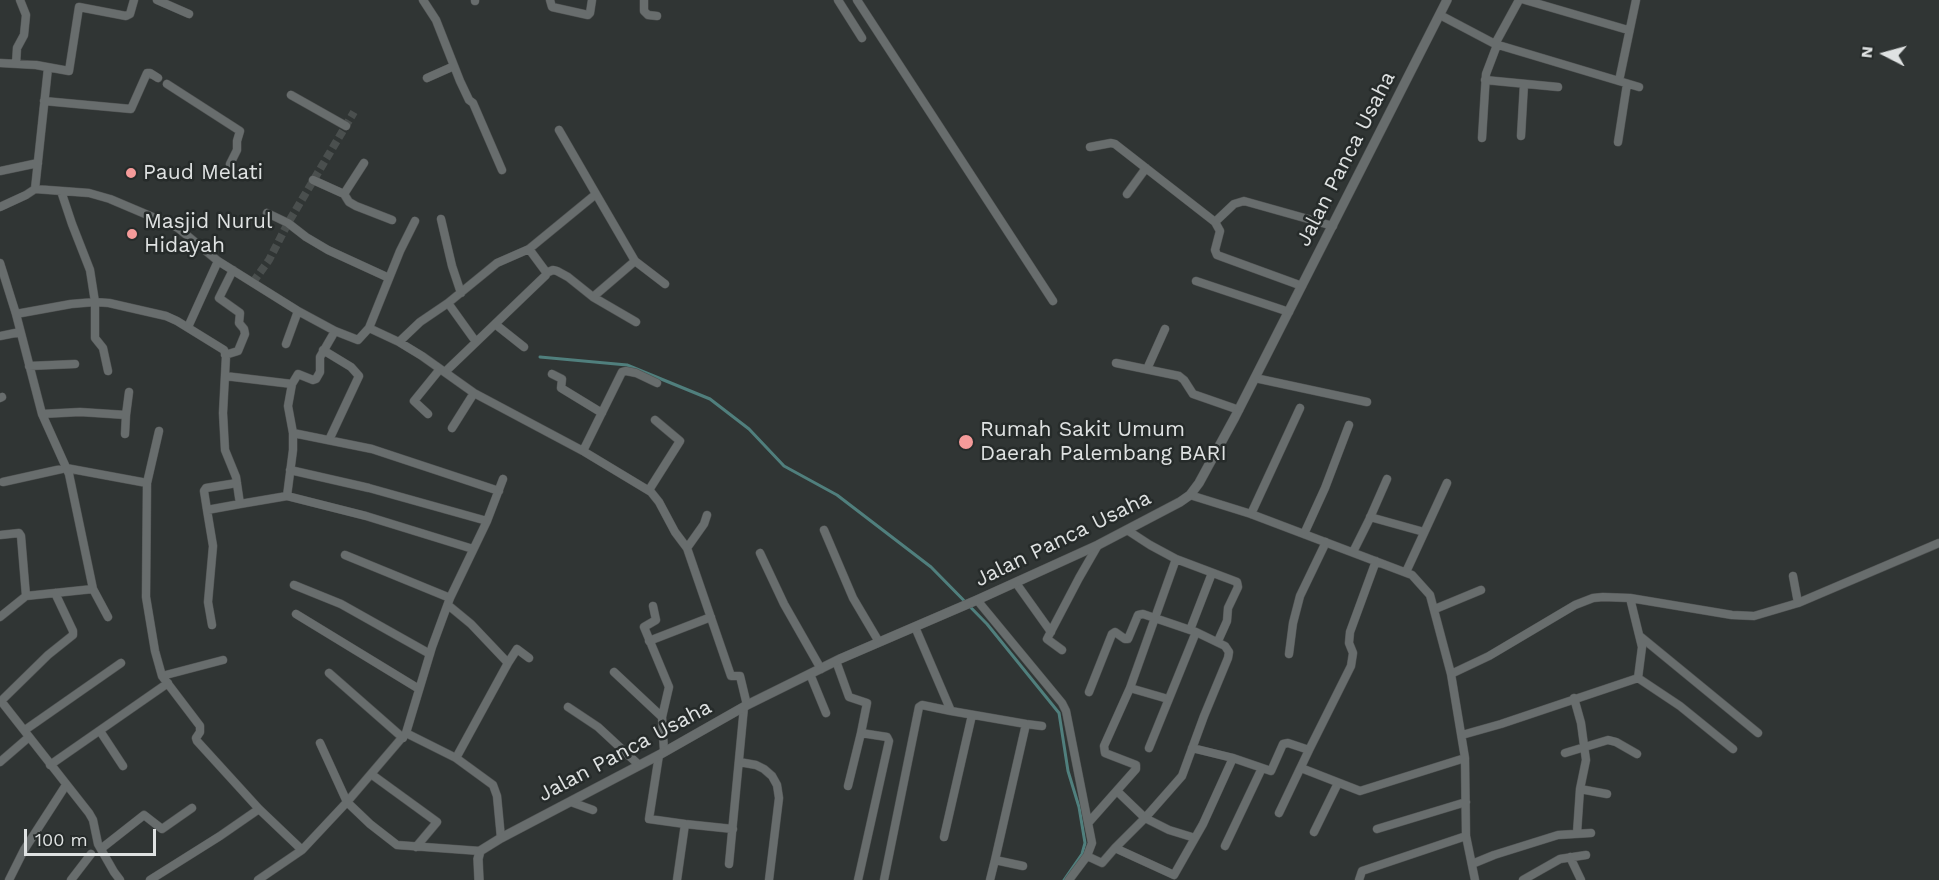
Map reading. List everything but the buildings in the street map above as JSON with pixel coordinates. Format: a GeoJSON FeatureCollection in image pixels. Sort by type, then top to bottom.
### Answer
{"type":"FeatureCollection","features":[{"type":"Feature","properties":{"kind":"street"},"geometry":{"type":"LineString","coordinates":[[16,64],[17,48],[24,36],[26,15],[20,0]]}},
{"type":"Feature","properties":{"kind":"street"},"geometry":{"type":"LineString","coordinates":[[0,63],[36,65],[67,72],[70,70],[79,7],[126,16],[134,0]]}},
{"type":"Feature","properties":{"kind":"street"},"geometry":{"type":"LineString","coordinates":[[157,0],[189,14]]}},
{"type":"Feature","properties":{"kind":"street"},"geometry":{"type":"LineString","coordinates":[[423,0],[435,20],[502,170]]}},
{"type":"Feature","properties":{"kind":"street"},"geometry":{"type":"LineString","coordinates":[[550,0],[552,7],[588,15],[592,0]]}},
{"type":"Feature","properties":{"kind":"street"},"geometry":{"type":"LineString","coordinates":[[644,0],[644,11],[648,15],[657,16]]}},
{"type":"Feature","properties":{"kind":"street"},"geometry":{"type":"LineString","coordinates":[[838,0],[861,38]]}},
{"type":"Feature","properties":{"kind":"street"},"geometry":{"type":"LineString","coordinates":[[857,0],[1053,301]]}},
{"type":"Feature","properties":{"kind":"street","name":"Jalan Panca Usaha"},"geometry":{"type":"LineString","coordinates":[[480,851],[746,706],[837,661],[1098,545],[1174,506],[1190,495],[1239,411],[1447,0]]}},
{"type":"Feature","properties":{"kind":"street"},"geometry":{"type":"LineString","coordinates":[[1482,138],[1486,74],[1496,45],[1519,0]]}},
{"type":"Feature","properties":{"kind":"street"},"geometry":{"type":"LineString","coordinates":[[1525,0],[1628,30]]}},
{"type":"Feature","properties":{"kind":"street"},"geometry":{"type":"LineString","coordinates":[[1618,142],[1628,30],[1636,0]]}},
{"type":"Feature","properties":{"kind":"street"},"geometry":{"type":"LineString","coordinates":[[1440,15],[1496,45],[1639,87]]}},
{"type":"Feature","properties":{"kind":"street"},"geometry":{"type":"LineString","coordinates":[[427,78],[454,66]]}},
{"type":"Feature","properties":{"kind":"street"},"geometry":{"type":"LineString","coordinates":[[35,189],[48,68]]}},
{"type":"Feature","properties":{"kind":"street"},"geometry":{"type":"LineString","coordinates":[[44,101],[132,110],[147,74],[150,73],[158,78]]}},
{"type":"Feature","properties":{"kind":"street"},"geometry":{"type":"LineString","coordinates":[[1485,80],[1558,87]]}},
{"type":"Feature","properties":{"kind":"street"},"geometry":{"type":"LineString","coordinates":[[167,84],[240,131],[237,150],[230,164]]}},
{"type":"Feature","properties":{"kind":"street"},"geometry":{"type":"LineString","coordinates":[[1521,136],[1524,84]]}},
{"type":"Feature","properties":{"kind":"street"},"geometry":{"type":"LineString","coordinates":[[291,95],[346,126]]}},
{"type":"Feature","properties":{"kind":"street"},"geometry":{"type":"LineString","coordinates":[[559,130],[635,261],[665,284]]}},
{"type":"Feature","properties":{"kind":"street"},"geometry":{"type":"LineString","coordinates":[[1090,147],[1113,142],[1215,222],[1220,231],[1215,249],[1217,255],[1302,286]]}},
{"type":"Feature","properties":{"kind":"street"},"geometry":{"type":"LineString","coordinates":[[0,171],[38,163]]}},
{"type":"Feature","properties":{"kind":"street"},"geometry":{"type":"LineString","coordinates":[[344,194],[364,163]]}},
{"type":"Feature","properties":{"kind":"street"},"geometry":{"type":"LineString","coordinates":[[1126,194],[1146,168]]}},
{"type":"Feature","properties":{"kind":"street"},"geometry":{"type":"LineString","coordinates":[[314,180],[344,194],[356,206],[392,220]]}},
{"type":"Feature","properties":{"kind":"street"},"geometry":{"type":"LineString","coordinates":[[0,207],[35,189],[89,193],[110,199],[178,228],[218,261],[298,311],[335,331],[358,340],[369,328],[415,221]]}},
{"type":"Feature","properties":{"kind":"street"},"geometry":{"type":"LineString","coordinates":[[61,191],[90,270],[95,302],[95,338],[104,348],[108,371]]}},
{"type":"Feature","properties":{"kind":"street"},"geometry":{"type":"LineString","coordinates":[[399,342],[420,322],[502,260],[529,249],[596,194]]}},
{"type":"Feature","properties":{"kind":"street"},"geometry":{"type":"LineString","coordinates":[[1215,222],[1233,204],[1244,201],[1333,226]]}},
{"type":"Feature","properties":{"kind":"street"},"geometry":{"type":"LineString","coordinates":[[267,213],[288,223],[328,250],[389,278]]}},
{"type":"Feature","properties":{"kind":"street"},"geometry":{"type":"LineString","coordinates":[[441,219],[461,293]]}},
{"type":"Feature","properties":{"kind":"street"},"geometry":{"type":"LineString","coordinates":[[529,249],[546,273]]}},
{"type":"Feature","properties":{"kind":"street"},"geometry":{"type":"LineString","coordinates":[[188,327],[218,261]]}},
{"type":"Feature","properties":{"kind":"street"},"geometry":{"type":"LineString","coordinates":[[593,297],[635,261]]}},
{"type":"Feature","properties":{"kind":"street"},"geometry":{"type":"LineString","coordinates":[[0,263],[42,414],[69,474],[93,589],[108,617]]}},
{"type":"Feature","properties":{"kind":"street"},"geometry":{"type":"LineString","coordinates":[[225,355],[238,351],[245,334],[244,329],[238,323],[240,313],[219,298],[233,270]]}},
{"type":"Feature","properties":{"kind":"street"},"geometry":{"type":"LineString","coordinates":[[428,414],[414,401],[442,370],[476,342],[546,273],[557,271],[593,297],[636,322]]}},
{"type":"Feature","properties":{"kind":"street"},"geometry":{"type":"LineString","coordinates":[[1196,281],[1289,312]]}},
{"type":"Feature","properties":{"kind":"street"},"geometry":{"type":"LineString","coordinates":[[16,314],[95,302],[153,312],[177,321],[221,347],[225,355],[223,413],[225,450],[237,483],[240,504]]}},
{"type":"Feature","properties":{"kind":"street"},"geometry":{"type":"LineString","coordinates":[[448,303],[476,342]]}},
{"type":"Feature","properties":{"kind":"street"},"geometry":{"type":"LineString","coordinates":[[286,344],[298,311]]}},
{"type":"Feature","properties":{"kind":"street"},"geometry":{"type":"LineString","coordinates":[[495,324],[524,347]]}},
{"type":"Feature","properties":{"kind":"street"},"geometry":{"type":"LineString","coordinates":[[369,328],[399,342],[474,393],[583,451],[649,490],[659,502],[675,532],[687,548],[731,676],[740,676],[746,706],[729,864]]}},
{"type":"Feature","properties":{"kind":"street"},"geometry":{"type":"LineString","coordinates":[[1147,369],[1165,329]]}},
{"type":"Feature","properties":{"kind":"street"},"geometry":{"type":"LineString","coordinates":[[287,496],[293,450],[293,433],[288,406],[292,384],[298,374],[316,379],[320,372],[319,361],[323,350],[335,331]]}},
{"type":"Feature","properties":{"kind":"street"},"geometry":{"type":"LineString","coordinates":[[0,336],[20,332]]}},
{"type":"Feature","properties":{"kind":"street"},"geometry":{"type":"LineString","coordinates":[[323,350],[351,367],[359,376],[329,440]]}},
{"type":"Feature","properties":{"kind":"street"},"geometry":{"type":"LineString","coordinates":[[1116,363],[1179,376],[1193,394],[1239,411]]}},
{"type":"Feature","properties":{"kind":"street"},"geometry":{"type":"LineString","coordinates":[[29,366],[75,364]]}},
{"type":"Feature","properties":{"kind":"street"},"geometry":{"type":"LineString","coordinates":[[583,451],[623,371],[657,382]]}},
{"type":"Feature","properties":{"kind":"street"},"geometry":{"type":"LineString","coordinates":[[552,374],[562,380],[561,388],[602,413]]}},
{"type":"Feature","properties":{"kind":"street"},"geometry":{"type":"LineString","coordinates":[[225,376],[292,384]]}},
{"type":"Feature","properties":{"kind":"street"},"geometry":{"type":"LineString","coordinates":[[1255,378],[1367,402]]}},
{"type":"Feature","properties":{"kind":"street"},"geometry":{"type":"LineString","coordinates":[[125,434],[129,392]]}},
{"type":"Feature","properties":{"kind":"street"},"geometry":{"type":"LineString","coordinates":[[452,428],[474,393]]}},
{"type":"Feature","properties":{"kind":"street"},"geometry":{"type":"LineString","coordinates":[[1251,514],[1300,408]]}},
{"type":"Feature","properties":{"kind":"street"},"geometry":{"type":"LineString","coordinates":[[42,414],[80,412],[126,415]]}},
{"type":"Feature","properties":{"kind":"street"},"geometry":{"type":"LineString","coordinates":[[649,490],[680,441],[655,420]]}},
{"type":"Feature","properties":{"kind":"street"},"geometry":{"type":"LineString","coordinates":[[1304,534],[1325,488],[1349,425]]}},
{"type":"Feature","properties":{"kind":"street"},"geometry":{"type":"LineString","coordinates":[[159,431],[147,483],[146,597],[155,651],[162,676],[200,726],[197,741],[259,809],[303,850]]}},
{"type":"Feature","properties":{"kind":"street"},"geometry":{"type":"LineString","coordinates":[[293,433],[372,449],[499,491]]}},
{"type":"Feature","properties":{"kind":"street"},"geometry":{"type":"LineString","coordinates":[[3,482],[66,468],[147,483]]}},
{"type":"Feature","properties":{"kind":"street"},"geometry":{"type":"LineString","coordinates":[[290,470],[369,488],[487,521]]}},
{"type":"Feature","properties":{"kind":"street"},"geometry":{"type":"LineString","coordinates":[[1353,552],[1387,478]]}},
{"type":"Feature","properties":{"kind":"street"},"geometry":{"type":"LineString","coordinates":[[258,880],[303,850],[405,736],[449,601],[487,521],[503,479]]}},
{"type":"Feature","properties":{"kind":"street"},"geometry":{"type":"LineString","coordinates":[[212,625],[208,602],[213,546],[204,491],[206,488],[237,483]]}},
{"type":"Feature","properties":{"kind":"street"},"geometry":{"type":"LineString","coordinates":[[1406,572],[1447,483]]}},
{"type":"Feature","properties":{"kind":"street"},"geometry":{"type":"LineString","coordinates":[[1190,495],[1251,514],[1406,572],[1425,588],[1435,609],[1451,674],[1462,735],[1465,758],[1466,836],[1475,880]]}},
{"type":"Feature","properties":{"kind":"street"},"geometry":{"type":"LineString","coordinates":[[207,510],[287,496],[366,516],[473,549]]}},
{"type":"Feature","properties":{"kind":"street"},"geometry":{"type":"LineString","coordinates":[[687,548],[704,524],[707,515]]}},
{"type":"Feature","properties":{"kind":"street"},"geometry":{"type":"LineString","coordinates":[[1370,517],[1424,532]]}},
{"type":"Feature","properties":{"kind":"street"},"geometry":{"type":"LineString","coordinates":[[824,530],[853,598],[879,642]]}},
{"type":"Feature","properties":{"kind":"street"},"geometry":{"type":"LineString","coordinates":[[1127,530],[1176,559],[1238,584],[1228,608],[1227,621],[1218,641]]}},
{"type":"Feature","properties":{"kind":"street"},"geometry":{"type":"LineString","coordinates":[[0,536],[20,534],[26,596]]}},
{"type":"Feature","properties":{"kind":"street"},"geometry":{"type":"LineString","coordinates":[[1289,654],[1293,623],[1300,596],[1326,542]]}},
{"type":"Feature","properties":{"kind":"street"},"geometry":{"type":"LineString","coordinates":[[1451,674],[1489,656],[1575,605],[1603,597],[1630,598],[1745,616],[1763,614],[1798,603],[1939,543]]}},
{"type":"Feature","properties":{"kind":"street"},"geometry":{"type":"LineString","coordinates":[[1062,650],[1048,640],[1098,545]]}},
{"type":"Feature","properties":{"kind":"street"},"geometry":{"type":"LineString","coordinates":[[760,553],[784,604],[821,669]]}},
{"type":"Feature","properties":{"kind":"street"},"geometry":{"type":"LineString","coordinates":[[345,555],[449,601],[508,663]]}},
{"type":"Feature","properties":{"kind":"street"},"geometry":{"type":"LineString","coordinates":[[1089,822],[1134,772],[1136,765],[1105,753],[1103,748],[1130,688],[1176,559]]}},
{"type":"Feature","properties":{"kind":"street"},"geometry":{"type":"LineString","coordinates":[[1279,813],[1351,666],[1353,653],[1349,643],[1350,632],[1376,561]]}},
{"type":"Feature","properties":{"kind":"street"},"geometry":{"type":"LineString","coordinates":[[1149,748],[1212,573]]}},
{"type":"Feature","properties":{"kind":"street"},"geometry":{"type":"LineString","coordinates":[[1792,576],[1798,603]]}},
{"type":"Feature","properties":{"kind":"street"},"geometry":{"type":"LineString","coordinates":[[1016,583],[1051,632]]}},
{"type":"Feature","properties":{"kind":"street"},"geometry":{"type":"LineString","coordinates":[[294,585],[341,604],[430,654]]}},
{"type":"Feature","properties":{"kind":"street"},"geometry":{"type":"LineString","coordinates":[[0,617],[26,596],[93,589]]}},
{"type":"Feature","properties":{"kind":"street"},"geometry":{"type":"LineString","coordinates":[[1435,609],[1481,590]]}},
{"type":"Feature","properties":{"kind":"street"},"geometry":{"type":"LineString","coordinates":[[56,593],[74,634],[48,655],[1,701],[92,818],[98,844],[120,880]]}},
{"type":"Feature","properties":{"kind":"street"},"geometry":{"type":"LineString","coordinates":[[1630,598],[1641,638],[1642,656],[1638,678]]}},
{"type":"Feature","properties":{"kind":"street"},"geometry":{"type":"LineString","coordinates":[[976,601],[1064,707],[1092,843],[1087,856],[1069,880]]}},
{"type":"Feature","properties":{"kind":"street"},"geometry":{"type":"LineString","coordinates":[[652,606],[656,620],[644,627],[669,687],[662,717],[661,753],[649,819],[733,830]]}},
{"type":"Feature","properties":{"kind":"street"},"geometry":{"type":"LineString","coordinates":[[296,614],[419,689]]}},
{"type":"Feature","properties":{"kind":"street"},"geometry":{"type":"LineString","coordinates":[[1087,856],[1102,863],[1182,776],[1228,658],[1228,649],[1218,641],[1143,614],[1137,616],[1127,639],[1113,632],[1089,692]]}},
{"type":"Feature","properties":{"kind":"street"},"geometry":{"type":"LineString","coordinates":[[649,641],[711,617]]}},
{"type":"Feature","properties":{"kind":"street"},"geometry":{"type":"LineString","coordinates":[[915,627],[951,711]]}},
{"type":"Feature","properties":{"kind":"street"},"geometry":{"type":"LineString","coordinates":[[1641,638],[1758,733]]}},
{"type":"Feature","properties":{"kind":"street"},"geometry":{"type":"LineString","coordinates":[[456,758],[517,649],[529,658]]}},
{"type":"Feature","properties":{"kind":"street"},"geometry":{"type":"LineString","coordinates":[[162,676],[223,660]]}},
{"type":"Feature","properties":{"kind":"street"},"geometry":{"type":"LineString","coordinates":[[837,661],[849,697],[867,703],[848,786]]}},
{"type":"Feature","properties":{"kind":"street"},"geometry":{"type":"LineString","coordinates":[[0,762],[27,733],[121,663]]}},
{"type":"Feature","properties":{"kind":"street"},"geometry":{"type":"LineString","coordinates":[[614,672],[662,717]]}},
{"type":"Feature","properties":{"kind":"street"},"geometry":{"type":"LineString","coordinates":[[329,673],[405,736],[456,758],[493,785],[497,796],[501,838]]}},
{"type":"Feature","properties":{"kind":"street"},"geometry":{"type":"LineString","coordinates":[[810,674],[826,713]]}},
{"type":"Feature","properties":{"kind":"street"},"geometry":{"type":"LineString","coordinates":[[1462,735],[1638,678]]}},
{"type":"Feature","properties":{"kind":"street"},"geometry":{"type":"LineString","coordinates":[[1638,678],[1680,706],[1733,749]]}},
{"type":"Feature","properties":{"kind":"street"},"geometry":{"type":"LineString","coordinates":[[50,765],[168,683]]}},
{"type":"Feature","properties":{"kind":"street"},"geometry":{"type":"LineString","coordinates":[[1130,688],[1168,699]]}},
{"type":"Feature","properties":{"kind":"street"},"geometry":{"type":"LineString","coordinates":[[1574,698],[1581,723],[1586,760],[1580,789],[1577,833]]}},
{"type":"Feature","properties":{"kind":"street"},"geometry":{"type":"LineString","coordinates":[[884,880],[920,706],[1042,726]]}},
{"type":"Feature","properties":{"kind":"street"},"geometry":{"type":"LineString","coordinates":[[568,707],[598,727],[639,765]]}},
{"type":"Feature","properties":{"kind":"street"},"geometry":{"type":"LineString","coordinates":[[944,837],[972,715]]}},
{"type":"Feature","properties":{"kind":"street"},"geometry":{"type":"LineString","coordinates":[[990,880],[1026,724]]}},
{"type":"Feature","properties":{"kind":"street"},"geometry":{"type":"LineString","coordinates":[[100,731],[123,766]]}},
{"type":"Feature","properties":{"kind":"street"},"geometry":{"type":"LineString","coordinates":[[858,880],[889,741],[887,737],[861,733]]}},
{"type":"Feature","properties":{"kind":"street"},"geometry":{"type":"LineString","coordinates":[[1565,753],[1612,740],[1637,754]]}},
{"type":"Feature","properties":{"kind":"street"},"geometry":{"type":"LineString","coordinates":[[320,743],[347,802],[370,824],[397,845],[480,851],[479,880]]}},
{"type":"Feature","properties":{"kind":"street"},"geometry":{"type":"LineString","coordinates":[[1192,748],[1233,758],[1269,771],[1272,770],[1285,743],[1309,750]]}},
{"type":"Feature","properties":{"kind":"street"},"geometry":{"type":"LineString","coordinates":[[1115,848],[1174,875],[1203,824],[1233,758]]}},
{"type":"Feature","properties":{"kind":"street"},"geometry":{"type":"LineString","coordinates":[[1301,768],[1360,791],[1465,758]]}},
{"type":"Feature","properties":{"kind":"street"},"geometry":{"type":"LineString","coordinates":[[739,762],[756,765],[764,770],[772,776],[777,786],[779,798],[769,880]]}},
{"type":"Feature","properties":{"kind":"street"},"geometry":{"type":"LineString","coordinates":[[1225,846],[1262,768]]}},
{"type":"Feature","properties":{"kind":"street"},"geometry":{"type":"LineString","coordinates":[[371,774],[437,822],[416,847]]}},
{"type":"Feature","properties":{"kind":"street"},"geometry":{"type":"LineString","coordinates":[[1314,832],[1338,783]]}},
{"type":"Feature","properties":{"kind":"street"},"geometry":{"type":"LineString","coordinates":[[9,880],[24,850],[66,785]]}},
{"type":"Feature","properties":{"kind":"street"},"geometry":{"type":"LineString","coordinates":[[1580,789],[1607,794]]}},
{"type":"Feature","properties":{"kind":"street"},"geometry":{"type":"LineString","coordinates":[[1117,791],[1145,818],[1169,830],[1195,838]]}},
{"type":"Feature","properties":{"kind":"street"},"geometry":{"type":"LineString","coordinates":[[570,802],[593,810]]}},
{"type":"Feature","properties":{"kind":"street"},"geometry":{"type":"LineString","coordinates":[[1377,829],[1466,802]]}},
{"type":"Feature","properties":{"kind":"street"},"geometry":{"type":"LineString","coordinates":[[102,848],[144,815],[162,829],[192,807]]}},
{"type":"Feature","properties":{"kind":"street"},"geometry":{"type":"LineString","coordinates":[[150,880],[259,809]]}},
{"type":"Feature","properties":{"kind":"street"},"geometry":{"type":"LineString","coordinates":[[677,880],[685,824]]}},
{"type":"Feature","properties":{"kind":"street"},"geometry":{"type":"LineString","coordinates":[[1472,864],[1558,834],[1591,833]]}},
{"type":"Feature","properties":{"kind":"street"},"geometry":{"type":"LineString","coordinates":[[1359,880],[1362,871],[1466,836]]}},
{"type":"Feature","properties":{"kind":"street"},"geometry":{"type":"LineString","coordinates":[[71,880],[91,854]]}},
{"type":"Feature","properties":{"kind":"street"},"geometry":{"type":"LineString","coordinates":[[1523,880],[1560,859],[1586,855]]}},
{"type":"Feature","properties":{"kind":"street"},"geometry":{"type":"LineString","coordinates":[[1570,857],[1581,880]]}},
{"type":"Feature","properties":{"kind":"street"},"geometry":{"type":"LineString","coordinates":[[995,860],[1023,866]]}},
{"type":"Feature","properties":{"kind":"waterway"},"geometry":{"type":"LineString","coordinates":[[540,357],[627,365],[710,399],[749,429],[784,466],[837,495],[931,567],[987,624],[1059,713],[1068,771],[1079,807],[1085,843],[1082,854],[1064,880]]}},
{"type":"Feature","properties":{"kind":"tunnel"},"geometry":{"type":"LineString","coordinates":[[253,282],[269,260],[288,223],[354,112]]}},
{"type":"Feature","properties":{"kind":"place","name":"Paud Melati"},"geometry":{"type":"Point","coordinates":[131,173]}},
{"type":"Feature","properties":{"kind":"place","name":"Masjid Nurul Hidayah"},"geometry":{"type":"Point","coordinates":[132,234]}},
{"type":"Feature","properties":{"kind":"place","name":"Rumah Sakit Umum Daerah Palembang BARI"},"geometry":{"type":"Point","coordinates":[966,442]}}]}
